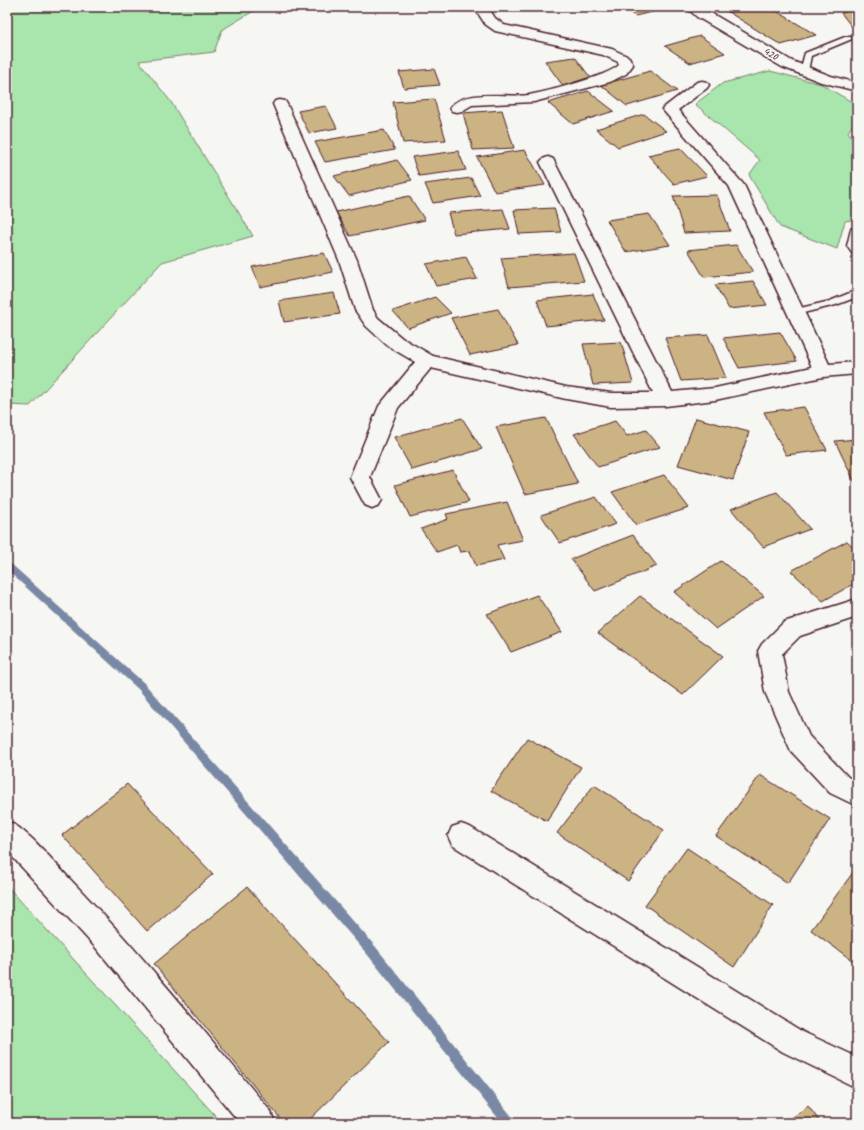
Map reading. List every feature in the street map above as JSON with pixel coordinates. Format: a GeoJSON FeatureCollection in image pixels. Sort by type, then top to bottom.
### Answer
{"type":"FeatureCollection","features":[{"type":"Feature","properties":{"kind":"street"},"geometry":{"type":"LineString","coordinates":[[457,108],[469,101],[530,99],[605,79],[621,71],[626,65],[624,60],[607,52],[500,28],[490,21],[481,7]]}},
{"type":"Feature","properties":{"kind":"street","name":"420"},"geometry":{"type":"LineString","coordinates":[[693,7],[787,64],[804,71],[857,87]]}},
{"type":"Feature","properties":{"kind":"street"},"geometry":{"type":"LineString","coordinates":[[702,85],[669,110],[736,185],[823,371]]}},
{"type":"Feature","properties":{"kind":"street"},"geometry":{"type":"LineString","coordinates":[[280,104],[348,260],[364,310],[372,322],[395,342],[427,361],[581,395],[611,400],[666,399],[715,394],[823,371],[857,368]]}},
{"type":"Feature","properties":{"kind":"street"},"geometry":{"type":"LineString","coordinates":[[548,162],[666,399]]}},
{"type":"Feature","properties":{"kind":"street"},"geometry":{"type":"LineString","coordinates":[[372,500],[360,477],[390,406],[427,361]]}},
{"type":"Feature","properties":{"kind":"street"},"geometry":{"type":"LineString","coordinates":[[857,608],[792,629],[770,651],[777,692],[800,743],[839,785],[857,795]]}},
{"type":"Feature","properties":{"kind":"street"},"geometry":{"type":"LineString","coordinates":[[7,833],[48,873],[117,949],[260,1123]]}},
{"type":"Feature","properties":{"kind":"street"},"geometry":{"type":"LineString","coordinates":[[460,836],[793,1042],[857,1073]]}},
{"type":"Feature","properties":{"kind":"lane"},"geometry":{"type":"LineString","coordinates":[[804,71],[808,55],[848,39]]}},
{"type":"Feature","properties":{"kind":"lane"},"geometry":{"type":"LineString","coordinates":[[856,229],[852,246],[857,254]]}},
{"type":"Feature","properties":{"kind":"lane"},"geometry":{"type":"LineString","coordinates":[[796,312],[833,303],[857,293]]}},
{"type":"Feature","properties":{"kind":"green space"},"geometry":{"type":"Polygon","coordinates":[[[7,7],[260,7],[222,30],[214,52],[139,61],[171,102],[253,236],[162,262],[30,406],[7,405],[7,7]]]}},
{"type":"Feature","properties":{"kind":"green space"},"geometry":{"type":"Polygon","coordinates":[[[770,71],[821,84],[857,105],[857,118],[848,132],[857,143],[857,219],[845,221],[837,249],[780,227],[749,175],[760,160],[695,104],[723,83],[770,71]]]}},
{"type":"Feature","properties":{"kind":"green space"},"geometry":{"type":"Polygon","coordinates":[[[7,886],[222,1123],[7,1123],[7,886]]]}},
{"type":"Feature","properties":{"kind":"building"},"geometry":{"type":"Polygon","coordinates":[[[622,7],[668,7],[669,8],[635,16],[622,7]]]}},
{"type":"Feature","properties":{"kind":"building"},"geometry":{"type":"Polygon","coordinates":[[[736,7],[770,7],[816,35],[781,45],[725,10],[736,7]]]}},
{"type":"Feature","properties":{"kind":"building"},"geometry":{"type":"Polygon","coordinates":[[[857,9],[857,28],[852,27],[841,13],[857,9]]]}},
{"type":"Feature","properties":{"kind":"building"},"geometry":{"type":"Polygon","coordinates":[[[700,36],[725,53],[690,63],[665,46],[700,36]]]}},
{"type":"Feature","properties":{"kind":"building"},"geometry":{"type":"Polygon","coordinates":[[[575,57],[590,77],[563,86],[545,61],[575,57]]]}},
{"type":"Feature","properties":{"kind":"building"},"geometry":{"type":"Polygon","coordinates":[[[434,69],[440,85],[404,88],[399,72],[434,69]]]}},
{"type":"Feature","properties":{"kind":"building"},"geometry":{"type":"Polygon","coordinates":[[[650,71],[677,91],[627,106],[601,85],[650,71]]]}},
{"type":"Feature","properties":{"kind":"building"},"geometry":{"type":"Polygon","coordinates":[[[588,91],[614,111],[573,124],[548,103],[588,91]]]}},
{"type":"Feature","properties":{"kind":"building"},"geometry":{"type":"Polygon","coordinates":[[[434,99],[446,140],[403,143],[393,102],[434,99]]]}},
{"type":"Feature","properties":{"kind":"building"},"geometry":{"type":"Polygon","coordinates":[[[326,106],[337,128],[309,133],[298,111],[326,106]]]}},
{"type":"Feature","properties":{"kind":"building"},"geometry":{"type":"Polygon","coordinates":[[[502,110],[514,148],[473,150],[463,113],[502,110]]]}},
{"type":"Feature","properties":{"kind":"building"},"geometry":{"type":"Polygon","coordinates":[[[644,114],[666,131],[618,147],[596,129],[644,114]]]}},
{"type":"Feature","properties":{"kind":"building"},"geometry":{"type":"Polygon","coordinates":[[[384,130],[395,150],[325,162],[315,142],[384,130]]]}},
{"type":"Feature","properties":{"kind":"building"},"geometry":{"type":"Polygon","coordinates":[[[680,148],[707,176],[674,184],[648,155],[680,148]]]}},
{"type":"Feature","properties":{"kind":"building"},"geometry":{"type":"Polygon","coordinates":[[[525,150],[545,185],[495,192],[477,157],[525,150]]]}},
{"type":"Feature","properties":{"kind":"building"},"geometry":{"type":"Polygon","coordinates":[[[458,151],[466,170],[419,176],[412,157],[458,151]]]}},
{"type":"Feature","properties":{"kind":"building"},"geometry":{"type":"Polygon","coordinates":[[[397,160],[412,180],[349,196],[334,176],[397,160]]]}},
{"type":"Feature","properties":{"kind":"building"},"geometry":{"type":"Polygon","coordinates":[[[471,178],[480,196],[433,203],[425,184],[471,178]]]}},
{"type":"Feature","properties":{"kind":"building"},"geometry":{"type":"Polygon","coordinates":[[[717,195],[730,231],[684,233],[673,196],[717,195]]]}},
{"type":"Feature","properties":{"kind":"building"},"geometry":{"type":"Polygon","coordinates":[[[409,196],[425,220],[350,236],[336,212],[409,196]]]}},
{"type":"Feature","properties":{"kind":"building"},"geometry":{"type":"Polygon","coordinates":[[[554,208],[561,232],[519,234],[514,210],[554,208]]]}},
{"type":"Feature","properties":{"kind":"building"},"geometry":{"type":"Polygon","coordinates":[[[503,209],[510,229],[454,234],[448,213],[503,209]]]}},
{"type":"Feature","properties":{"kind":"building"},"geometry":{"type":"Polygon","coordinates":[[[649,214],[670,245],[626,252],[607,220],[649,214]]]}},
{"type":"Feature","properties":{"kind":"building"},"geometry":{"type":"Polygon","coordinates":[[[736,245],[753,272],[704,277],[688,250],[736,245]]]}},
{"type":"Feature","properties":{"kind":"building"},"geometry":{"type":"Polygon","coordinates":[[[324,253],[333,272],[260,287],[252,267],[324,253]]]}},
{"type":"Feature","properties":{"kind":"building"},"geometry":{"type":"Polygon","coordinates":[[[574,253],[584,281],[509,287],[501,258],[574,253]]]}},
{"type":"Feature","properties":{"kind":"building"},"geometry":{"type":"Polygon","coordinates":[[[466,257],[477,279],[436,286],[426,264],[466,257]]]}},
{"type":"Feature","properties":{"kind":"building"},"geometry":{"type":"Polygon","coordinates":[[[753,281],[767,305],[729,309],[715,285],[753,281]]]}},
{"type":"Feature","properties":{"kind":"building"},"geometry":{"type":"Polygon","coordinates":[[[334,293],[340,314],[284,322],[279,301],[334,293]]]}},
{"type":"Feature","properties":{"kind":"building"},"geometry":{"type":"Polygon","coordinates":[[[593,294],[604,320],[546,326],[537,300],[593,294]]]}},
{"type":"Feature","properties":{"kind":"building"},"geometry":{"type":"Polygon","coordinates":[[[435,297],[451,313],[408,328],[393,311],[435,297]]]}},
{"type":"Feature","properties":{"kind":"building"},"geometry":{"type":"Polygon","coordinates":[[[498,309],[518,345],[470,355],[451,318],[498,309]]]}},
{"type":"Feature","properties":{"kind":"building"},"geometry":{"type":"Polygon","coordinates":[[[780,332],[797,361],[739,368],[723,338],[780,332]]]}},
{"type":"Feature","properties":{"kind":"building"},"geometry":{"type":"Polygon","coordinates":[[[708,335],[726,378],[681,381],[665,338],[708,335]]]}},
{"type":"Feature","properties":{"kind":"building"},"geometry":{"type":"Polygon","coordinates":[[[621,342],[633,383],[593,385],[583,344],[621,342]]]}},
{"type":"Feature","properties":{"kind":"building"},"geometry":{"type":"Polygon","coordinates":[[[804,407],[827,450],[786,455],[764,412],[804,407]]]}},
{"type":"Feature","properties":{"kind":"building"},"geometry":{"type":"Polygon","coordinates":[[[462,418],[482,449],[412,470],[394,437],[462,418]]]}},
{"type":"Feature","properties":{"kind":"building"},"geometry":{"type":"Polygon","coordinates":[[[546,418],[578,484],[525,494],[496,427],[546,418]]]}},
{"type":"Feature","properties":{"kind":"building"},"geometry":{"type":"Polygon","coordinates":[[[696,418],[749,432],[733,480],[678,465],[696,418]]]}},
{"type":"Feature","properties":{"kind":"building"},"geometry":{"type":"Polygon","coordinates":[[[615,421],[627,436],[646,430],[660,447],[598,467],[574,434],[615,421]]]}},
{"type":"Feature","properties":{"kind":"building"},"geometry":{"type":"Polygon","coordinates":[[[857,439],[857,481],[854,481],[835,441],[857,439]]]}},
{"type":"Feature","properties":{"kind":"building"},"geometry":{"type":"Polygon","coordinates":[[[453,470],[469,502],[410,517],[395,485],[453,470]]]}},
{"type":"Feature","properties":{"kind":"building"},"geometry":{"type":"Polygon","coordinates":[[[664,475],[689,508],[636,525],[612,492],[664,475]]]}},
{"type":"Feature","properties":{"kind":"building"},"geometry":{"type":"Polygon","coordinates":[[[777,492],[810,529],[763,547],[731,509],[777,492]]]}},
{"type":"Feature","properties":{"kind":"building"},"geometry":{"type":"Polygon","coordinates":[[[596,497],[616,524],[560,543],[541,515],[596,497]]]}},
{"type":"Feature","properties":{"kind":"building"},"geometry":{"type":"Polygon","coordinates":[[[507,502],[523,540],[497,545],[504,560],[476,566],[470,551],[460,552],[457,545],[437,552],[421,529],[448,519],[446,514],[507,502]]]}},
{"type":"Feature","properties":{"kind":"building"},"geometry":{"type":"Polygon","coordinates":[[[633,535],[657,566],[595,591],[571,559],[633,535]]]}},
{"type":"Feature","properties":{"kind":"building"},"geometry":{"type":"Polygon","coordinates":[[[847,541],[857,550],[857,582],[823,601],[791,571],[847,541]]]}},
{"type":"Feature","properties":{"kind":"building"},"geometry":{"type":"Polygon","coordinates":[[[721,561],[764,596],[716,629],[674,592],[721,561]]]}},
{"type":"Feature","properties":{"kind":"building"},"geometry":{"type":"Polygon","coordinates":[[[537,595],[562,632],[511,652],[487,614],[537,595]]]}},
{"type":"Feature","properties":{"kind":"building"},"geometry":{"type":"Polygon","coordinates":[[[640,596],[723,656],[683,695],[598,633],[640,596]]]}},
{"type":"Feature","properties":{"kind":"building"},"geometry":{"type":"Polygon","coordinates":[[[527,738],[581,767],[547,821],[491,791],[527,738]]]}},
{"type":"Feature","properties":{"kind":"building"},"geometry":{"type":"Polygon","coordinates":[[[760,775],[830,819],[788,883],[716,836],[760,775]]]}},
{"type":"Feature","properties":{"kind":"building"},"geometry":{"type":"Polygon","coordinates":[[[127,784],[213,874],[147,931],[62,835],[127,784]]]}},
{"type":"Feature","properties":{"kind":"building"},"geometry":{"type":"Polygon","coordinates":[[[594,785],[664,830],[628,881],[557,833],[594,785]]]}},
{"type":"Feature","properties":{"kind":"building"},"geometry":{"type":"Polygon","coordinates":[[[687,848],[773,905],[734,967],[645,905],[687,848]]]}},
{"type":"Feature","properties":{"kind":"building"},"geometry":{"type":"Polygon","coordinates":[[[857,867],[857,964],[811,930],[857,867]]]}},
{"type":"Feature","properties":{"kind":"building"},"geometry":{"type":"Polygon","coordinates":[[[247,887],[389,1042],[306,1123],[284,1123],[154,964],[247,887]]]}},
{"type":"Feature","properties":{"kind":"building"},"geometry":{"type":"Polygon","coordinates":[[[808,1106],[821,1123],[785,1123],[808,1106]]]}},
{"type":"Feature","properties":{"kind":"waterway"},"geometry":{"type":"LineString","coordinates":[[7,565],[141,686],[371,950],[510,1123]]}}]}
